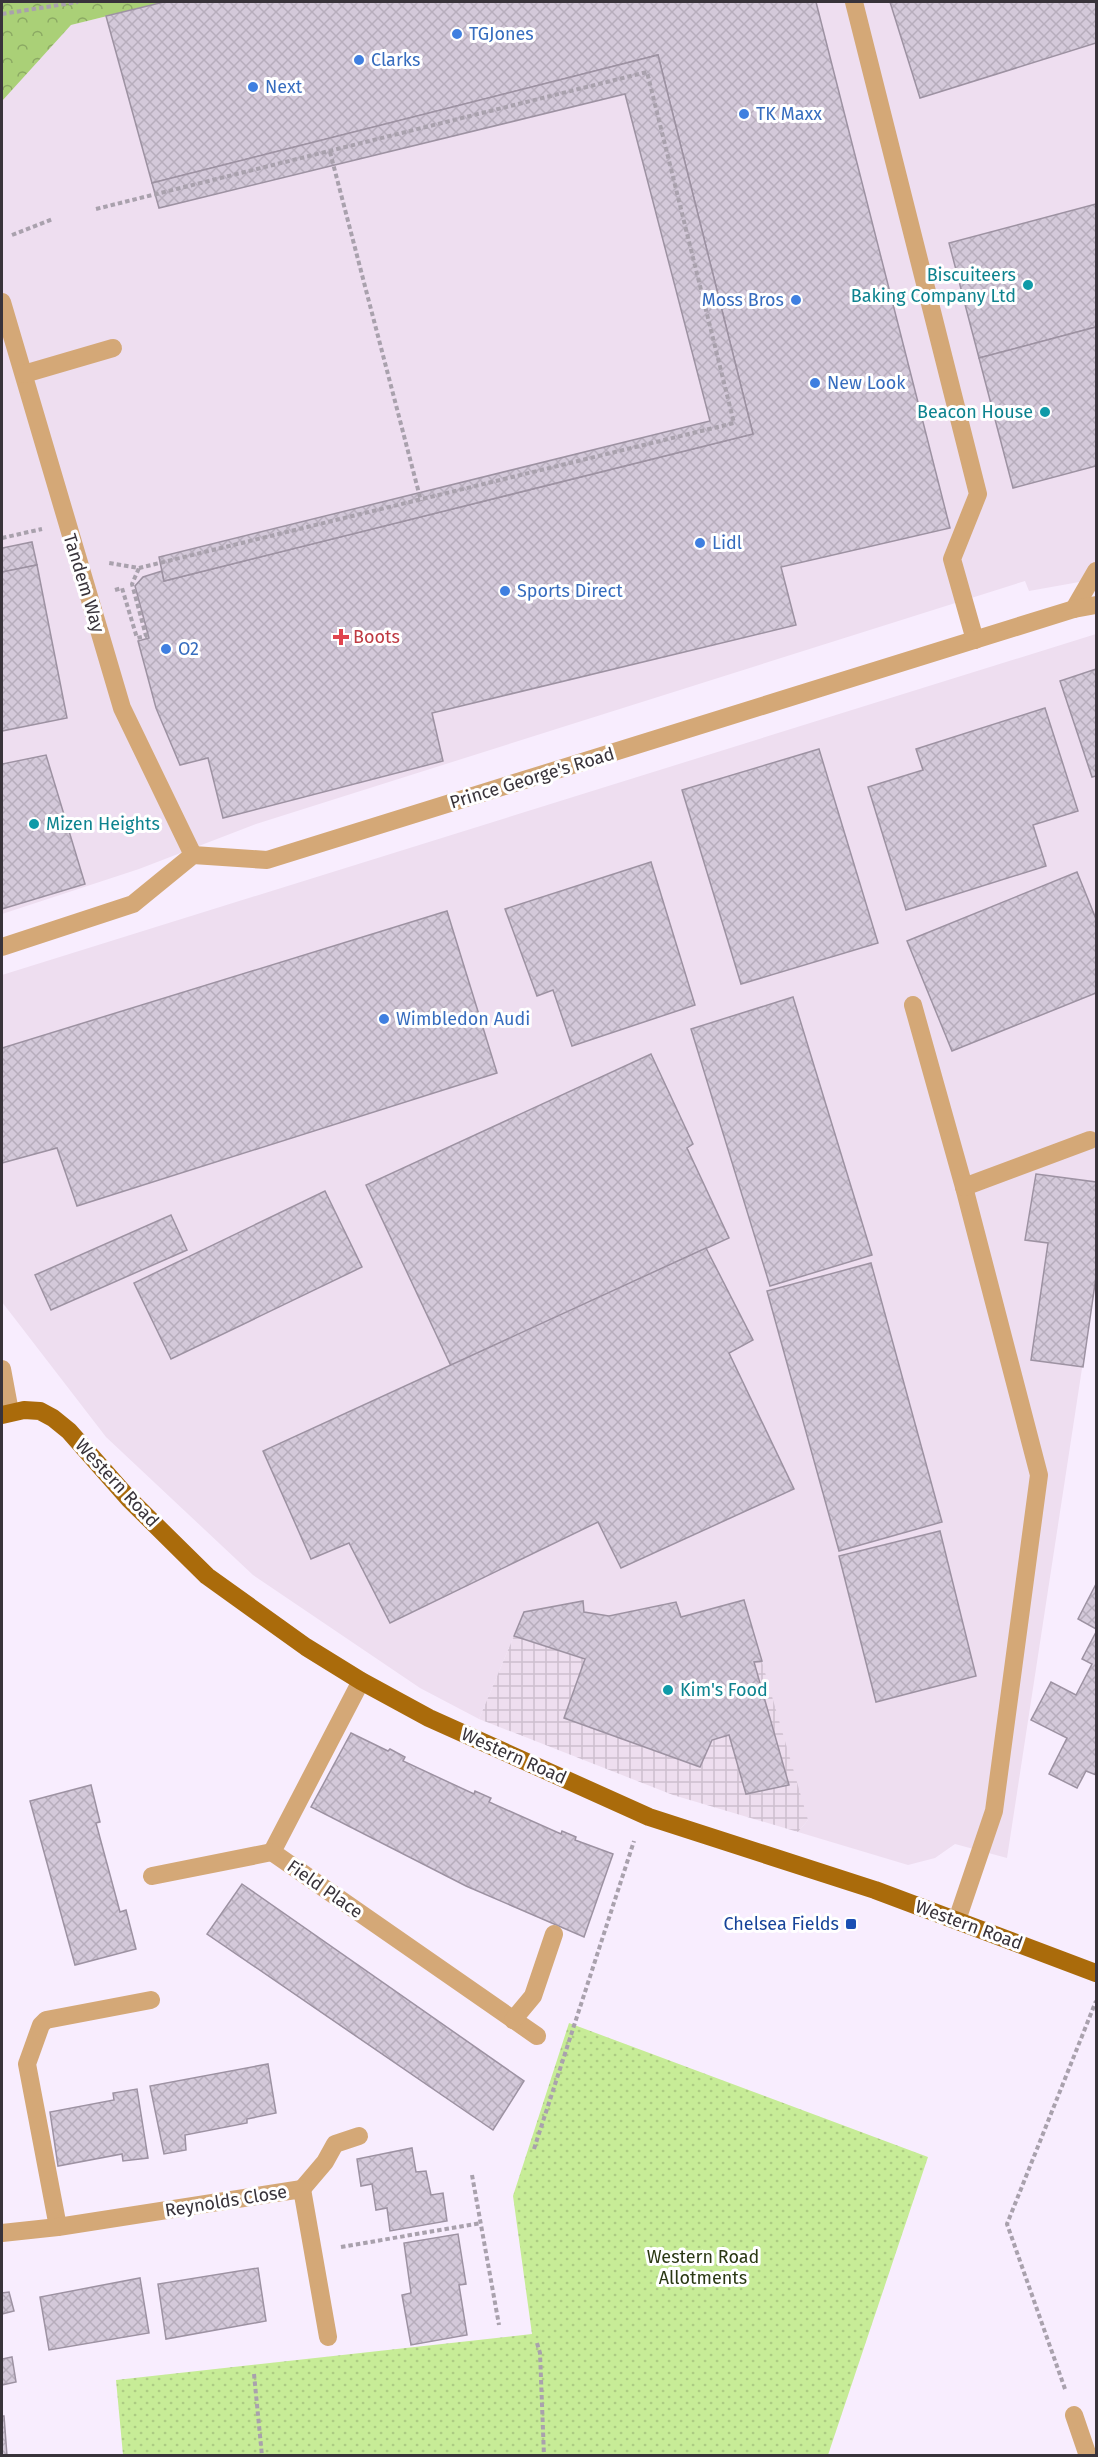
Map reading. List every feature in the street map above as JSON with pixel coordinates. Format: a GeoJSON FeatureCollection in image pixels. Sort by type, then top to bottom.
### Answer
{"type":"FeatureCollection","features":[{"type":"Feature","properties":{"kind":"main road","name":"Western Road"},"geometry":{"type":"LineString","coordinates":[[6,1413],[40,1412],[53,1418],[69,1431],[129,1499],[207,1576],[287,1634],[361,1681],[429,1718],[643,1814],[876,1890],[1096,1973]]}},
{"type":"Feature","properties":{"kind":"street"},"geometry":{"type":"LineString","coordinates":[[854,2],[978,494],[952,559],[975,640]]}},
{"type":"Feature","properties":{"kind":"street","name":"Tandem Way"},"geometry":{"type":"LineString","coordinates":[[2,302],[122,708],[193,855]]}},
{"type":"Feature","properties":{"kind":"street"},"geometry":{"type":"LineString","coordinates":[[24,374],[113,348]]}},
{"type":"Feature","properties":{"kind":"street"},"geometry":{"type":"LineString","coordinates":[[1074,609],[1096,572]]}},
{"type":"Feature","properties":{"kind":"street","name":"Prince George's Road"},"geometry":{"type":"LineString","coordinates":[[193,855],[267,860],[1074,609],[1096,605]]}},
{"type":"Feature","properties":{"kind":"street"},"geometry":{"type":"LineString","coordinates":[[2,947],[133,904],[193,855]]}},
{"type":"Feature","properties":{"kind":"street"},"geometry":{"type":"LineString","coordinates":[[913,1005],[964,1186],[1039,1475],[994,1811],[957,1920]]}},
{"type":"Feature","properties":{"kind":"street"},"geometry":{"type":"LineString","coordinates":[[964,1186],[1090,1140]]}},
{"type":"Feature","properties":{"kind":"street","name":"Western Road"},"geometry":{"type":"LineString","coordinates":[[2,1369],[6,1413]]}},
{"type":"Feature","properties":{"kind":"street","name":"Field Place"},"geometry":{"type":"LineString","coordinates":[[361,1681],[272,1852],[537,2036]]}},
{"type":"Feature","properties":{"kind":"street"},"geometry":{"type":"LineString","coordinates":[[152,1876],[272,1852]]}},
{"type":"Feature","properties":{"kind":"street"},"geometry":{"type":"LineString","coordinates":[[513,2020],[533,1996],[554,1934]]}},
{"type":"Feature","properties":{"kind":"street"},"geometry":{"type":"LineString","coordinates":[[58,2227],[27,2064],[41,2025],[46,2020],[151,2001]]}},
{"type":"Feature","properties":{"kind":"street"},"geometry":{"type":"LineString","coordinates":[[302,2189],[325,2162],[335,2144],[359,2136]]}},
{"type":"Feature","properties":{"kind":"street","name":"Reynolds Close"},"geometry":{"type":"LineString","coordinates":[[2,2233],[58,2227],[302,2189],[328,2337]]}},
{"type":"Feature","properties":{"kind":"street"},"geometry":{"type":"LineString","coordinates":[[1074,2415],[1088,2456]]}},
{"type":"Feature","properties":{"kind":"path"},"geometry":{"type":"LineString","coordinates":[[2,14],[78,2]]}},
{"type":"Feature","properties":{"kind":"path"},"geometry":{"type":"LineString","coordinates":[[96,209],[647,72],[734,423],[139,568],[101,562]]}},
{"type":"Feature","properties":{"kind":"path"},"geometry":{"type":"LineString","coordinates":[[330,152],[421,501]]}},
{"type":"Feature","properties":{"kind":"path"},"geometry":{"type":"LineString","coordinates":[[12,235],[53,219]]}},
{"type":"Feature","properties":{"kind":"path"},"geometry":{"type":"LineString","coordinates":[[2,538],[66,523]]}},
{"type":"Feature","properties":{"kind":"path"},"geometry":{"type":"LineString","coordinates":[[110,591],[122,588],[137,638],[146,636],[132,584],[139,568]]}},
{"type":"Feature","properties":{"kind":"path"},"geometry":{"type":"LineString","coordinates":[[534,2150],[643,1814]]}},
{"type":"Feature","properties":{"kind":"path"},"geometry":{"type":"LineString","coordinates":[[1074,2415],[1007,2224],[1096,2000]]}},
{"type":"Feature","properties":{"kind":"path"},"geometry":{"type":"LineString","coordinates":[[472,2175],[499,2325]]}},
{"type":"Feature","properties":{"kind":"path"},"geometry":{"type":"LineString","coordinates":[[313,2252],[481,2223]]}},
{"type":"Feature","properties":{"kind":"path"},"geometry":{"type":"LineString","coordinates":[[537,2343],[540,2353],[543,2456]]}},
{"type":"Feature","properties":{"kind":"path"},"geometry":{"type":"LineString","coordinates":[[254,2374],[262,2456]]}},
{"type":"Feature","properties":{"kind":"shaded area"},"geometry":{"type":"Polygon","coordinates":[[[164,2],[1096,2],[1096,579],[1029,591],[1025,581],[256,824],[139,869],[2,914],[2,100],[71,25],[164,2]]]}},
{"type":"Feature","properties":{"kind":"shaded area"},"geometry":{"type":"Polygon","coordinates":[[[1096,634],[1096,1277],[1007,1858],[955,1844],[935,1858],[908,1865],[798,1832],[808,1820],[681,1617],[609,1616],[584,1612],[583,1601],[524,1612],[479,1719],[420,1688],[253,1575],[106,1437],[2,1302],[2,975],[1096,634]]]}},
{"type":"Feature","properties":{"kind":"shaded area","name":"Kim's Food"},"geometry":{"type":"Polygon","coordinates":[[[744,1600],[808,1820],[798,1832],[673,1795],[479,1719],[524,1612],[583,1601],[585,1612],[609,1616],[676,1602],[682,1617],[744,1600]]]}},
{"type":"Feature","properties":{"kind":"green space"},"geometry":{"type":"Polygon","coordinates":[[[2,2],[164,2],[71,25],[2,101],[2,2]]]}},
{"type":"Feature","properties":{"kind":"green space","name":"Western Road Allotments"},"geometry":{"type":"Polygon","coordinates":[[[569,2023],[928,2157],[828,2455],[123,2455],[116,2380],[532,2334],[513,2196],[569,2023]]]}},
{"type":"Feature","properties":{"kind":"building"},"geometry":{"type":"Polygon","coordinates":[[[164,2],[816,2],[950,528],[781,567],[796,625],[432,713],[443,761],[223,818],[208,758],[180,765],[156,708],[138,641],[149,638],[135,586],[143,577],[162,571],[164,581],[753,434],[658,55],[152,183],[106,16],[164,2]]]}},
{"type":"Feature","properties":{"kind":"building"},"geometry":{"type":"Polygon","coordinates":[[[890,2],[1096,2],[1096,43],[920,98],[890,2]]]}},
{"type":"Feature","properties":{"kind":"building"},"geometry":{"type":"Polygon","coordinates":[[[658,55],[753,434],[164,581],[159,557],[710,421],[625,94],[159,208],[152,183],[658,55]]]}},
{"type":"Feature","properties":{"kind":"building","name":"Biscuiteers Baking Company Ltd"},"geometry":{"type":"Polygon","coordinates":[[[1096,204],[1096,327],[979,358],[949,243],[1096,204]]]}},
{"type":"Feature","properties":{"kind":"building","name":"Beacon House"},"geometry":{"type":"Polygon","coordinates":[[[1096,327],[1096,466],[1013,488],[979,358],[1096,327]]]}},
{"type":"Feature","properties":{"kind":"building"},"geometry":{"type":"Polygon","coordinates":[[[32,542],[37,565],[2,572],[2,548],[32,542]]]}},
{"type":"Feature","properties":{"kind":"building"},"geometry":{"type":"Polygon","coordinates":[[[37,565],[67,718],[2,731],[2,572],[37,565]]]}},
{"type":"Feature","properties":{"kind":"building"},"geometry":{"type":"Polygon","coordinates":[[[1096,669],[1096,776],[1092,777],[1060,681],[1096,669]]]}},
{"type":"Feature","properties":{"kind":"building"},"geometry":{"type":"Polygon","coordinates":[[[1045,708],[1078,811],[1033,825],[1046,866],[906,910],[868,787],[923,770],[916,749],[1045,708]]]}},
{"type":"Feature","properties":{"kind":"building"},"geometry":{"type":"Polygon","coordinates":[[[819,749],[878,943],[741,984],[682,790],[819,749]]]}},
{"type":"Feature","properties":{"kind":"building","name":"Mizen Heights"},"geometry":{"type":"Polygon","coordinates":[[[46,755],[85,884],[2,909],[2,764],[46,755]]]}},
{"type":"Feature","properties":{"kind":"building"},"geometry":{"type":"Polygon","coordinates":[[[651,862],[695,1005],[572,1046],[553,990],[537,996],[505,909],[651,862]]]}},
{"type":"Feature","properties":{"kind":"building"},"geometry":{"type":"Polygon","coordinates":[[[1077,872],[1096,919],[1096,993],[952,1051],[907,941],[1077,872]]]}},
{"type":"Feature","properties":{"kind":"building"},"geometry":{"type":"Polygon","coordinates":[[[447,911],[497,1073],[77,1206],[57,1148],[2,1163],[2,1048],[447,911]]]}},
{"type":"Feature","properties":{"kind":"building"},"geometry":{"type":"Polygon","coordinates":[[[793,997],[872,1255],[770,1286],[691,1029],[793,997]]]}},
{"type":"Feature","properties":{"kind":"building"},"geometry":{"type":"Polygon","coordinates":[[[651,1054],[693,1144],[687,1148],[729,1238],[451,1366],[366,1185],[651,1054]]]}},
{"type":"Feature","properties":{"kind":"building"},"geometry":{"type":"Polygon","coordinates":[[[1036,1174],[1096,1182],[1096,1277],[1083,1367],[1031,1360],[1048,1243],[1025,1240],[1036,1174]]]}},
{"type":"Feature","properties":{"kind":"building"},"geometry":{"type":"Polygon","coordinates":[[[325,1191],[362,1267],[171,1359],[134,1283],[325,1191]]]}},
{"type":"Feature","properties":{"kind":"building"},"geometry":{"type":"Polygon","coordinates":[[[171,1215],[187,1250],[51,1310],[35,1275],[171,1215]]]}},
{"type":"Feature","properties":{"kind":"building"},"geometry":{"type":"Polygon","coordinates":[[[706,1248],[753,1340],[729,1353],[794,1489],[621,1568],[598,1522],[390,1623],[349,1543],[311,1559],[263,1451],[706,1248]]]}},
{"type":"Feature","properties":{"kind":"building"},"geometry":{"type":"Polygon","coordinates":[[[871,1263],[942,1522],[839,1551],[767,1291],[871,1263]]]}},
{"type":"Feature","properties":{"kind":"building"},"geometry":{"type":"Polygon","coordinates":[[[940,1531],[976,1676],[876,1702],[839,1556],[940,1531]]]}},
{"type":"Feature","properties":{"kind":"building"},"geometry":{"type":"Polygon","coordinates":[[[1096,1584],[1096,1629],[1078,1619],[1096,1584]]]}},
{"type":"Feature","properties":{"kind":"building","name":"Kim's Food"},"geometry":{"type":"Polygon","coordinates":[[[744,1600],[762,1661],[754,1662],[789,1785],[746,1794],[729,1735],[712,1740],[700,1767],[564,1718],[585,1659],[514,1636],[524,1612],[583,1601],[584,1612],[609,1616],[676,1602],[681,1617],[744,1600]]]}},
{"type":"Feature","properties":{"kind":"building"},"geometry":{"type":"Polygon","coordinates":[[[1096,1632],[1096,1775],[1086,1771],[1077,1788],[1049,1774],[1067,1738],[1031,1720],[1051,1682],[1076,1695],[1092,1664],[1082,1659],[1096,1632]]]}},
{"type":"Feature","properties":{"kind":"building"},"geometry":{"type":"Polygon","coordinates":[[[351,1733],[388,1751],[390,1749],[405,1757],[403,1761],[474,1794],[475,1791],[491,1798],[489,1802],[613,1854],[584,1937],[466,1886],[311,1807],[351,1733]]]}},
{"type":"Feature","properties":{"kind":"building"},"geometry":{"type":"Polygon","coordinates":[[[91,1785],[100,1822],[96,1823],[120,1912],[126,1910],[136,1949],[75,1965],[30,1801],[91,1785]]]}},
{"type":"Feature","properties":{"kind":"building"},"geometry":{"type":"Polygon","coordinates":[[[242,1884],[524,2081],[493,2130],[207,1934],[242,1884]]]}},
{"type":"Feature","properties":{"kind":"building"},"geometry":{"type":"Polygon","coordinates":[[[268,2064],[276,2113],[247,2119],[247,2123],[185,2135],[186,2150],[164,2154],[150,2086],[268,2064]]]}},
{"type":"Feature","properties":{"kind":"building"},"geometry":{"type":"Polygon","coordinates":[[[137,2089],[148,2158],[123,2161],[122,2154],[58,2166],[50,2112],[114,2100],[113,2093],[137,2089]]]}},
{"type":"Feature","properties":{"kind":"building"},"geometry":{"type":"Polygon","coordinates":[[[412,2148],[416,2172],[426,2171],[431,2195],[443,2193],[447,2221],[390,2231],[387,2208],[376,2210],[372,2184],[361,2186],[357,2159],[412,2148]]]}},
{"type":"Feature","properties":{"kind":"building"},"geometry":{"type":"Polygon","coordinates":[[[458,2234],[466,2284],[459,2285],[467,2335],[411,2345],[402,2295],[411,2293],[404,2243],[458,2234]]]}},
{"type":"Feature","properties":{"kind":"building"},"geometry":{"type":"Polygon","coordinates":[[[258,2268],[266,2321],[166,2339],[158,2284],[258,2268]]]}},
{"type":"Feature","properties":{"kind":"building"},"geometry":{"type":"Polygon","coordinates":[[[140,2278],[149,2333],[49,2350],[40,2297],[140,2278]]]}},
{"type":"Feature","properties":{"kind":"building"},"geometry":{"type":"Polygon","coordinates":[[[9,2292],[14,2311],[2,2314],[2,2293],[9,2292]]]}},
{"type":"Feature","properties":{"kind":"building"},"geometry":{"type":"Polygon","coordinates":[[[12,2357],[16,2382],[2,2385],[2,2359],[12,2357]]]}},
{"type":"Feature","properties":{"kind":"building"},"geometry":{"type":"Polygon","coordinates":[[[2,2416],[4,2416],[7,2456],[2,2456],[2,2416]]]}},
{"type":"Feature","properties":{"kind":"place","name":"TGJones"},"geometry":{"type":"Point","coordinates":[457,34]}},
{"type":"Feature","properties":{"kind":"place","name":"Clarks"},"geometry":{"type":"Point","coordinates":[359,60]}},
{"type":"Feature","properties":{"kind":"place","name":"Next"},"geometry":{"type":"Point","coordinates":[253,87]}},
{"type":"Feature","properties":{"kind":"place","name":"TK Maxx"},"geometry":{"type":"Point","coordinates":[744,114]}},
{"type":"Feature","properties":{"kind":"place","name":"Biscuiteers Baking Company Ltd"},"geometry":{"type":"Point","coordinates":[1028,285]}},
{"type":"Feature","properties":{"kind":"place","name":"Moss Bros"},"geometry":{"type":"Point","coordinates":[796,300]}},
{"type":"Feature","properties":{"kind":"place","name":"New Look"},"geometry":{"type":"Point","coordinates":[815,383]}},
{"type":"Feature","properties":{"kind":"place","name":"Beacon House"},"geometry":{"type":"Point","coordinates":[1045,412]}},
{"type":"Feature","properties":{"kind":"place","name":"Lidl"},"geometry":{"type":"Point","coordinates":[700,543]}},
{"type":"Feature","properties":{"kind":"place","name":"Sports Direct"},"geometry":{"type":"Point","coordinates":[505,591]}},
{"type":"Feature","properties":{"kind":"place","name":"Boots"},"geometry":{"type":"Point","coordinates":[341,637]}},
{"type":"Feature","properties":{"kind":"place","name":"O2"},"geometry":{"type":"Point","coordinates":[166,649]}},
{"type":"Feature","properties":{"kind":"place","name":"Mizen Heights"},"geometry":{"type":"Point","coordinates":[34,824]}},
{"type":"Feature","properties":{"kind":"place","name":"Wimbledon Audi"},"geometry":{"type":"Point","coordinates":[384,1019]}},
{"type":"Feature","properties":{"kind":"place","name":"Kim's Food"},"geometry":{"type":"Point","coordinates":[668,1690]}},
{"type":"Feature","properties":{"kind":"place","name":"Chelsea Fields"},"geometry":{"type":"Point","coordinates":[851,1924]}}]}
